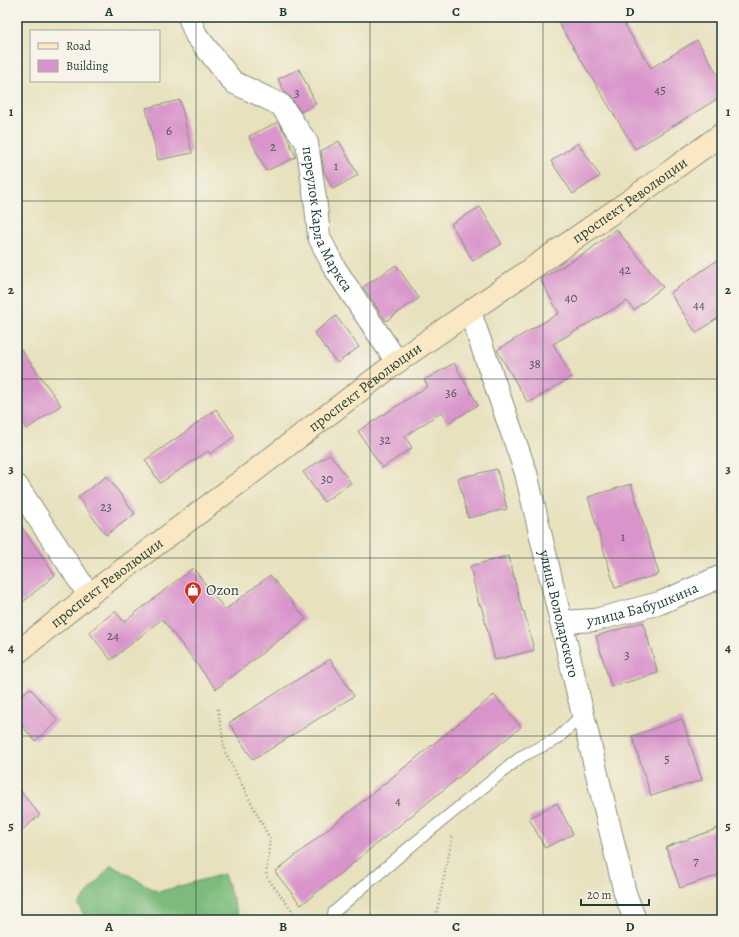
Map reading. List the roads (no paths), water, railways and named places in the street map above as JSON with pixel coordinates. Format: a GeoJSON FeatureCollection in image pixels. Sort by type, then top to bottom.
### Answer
{"type":"FeatureCollection","features":[{"type":"Feature","properties":{"kind":"street","name":"переулок Карла Маркса"},"geometry":{"type":"LineString","coordinates":[[189,17],[196,35],[233,82],[281,105],[307,143],[319,238],[334,268],[396,362]]}},
{"type":"Feature","properties":{"kind":"street","name":"проспект Революции"},"geometry":{"type":"LineString","coordinates":[[17,653],[89,596],[396,362],[632,199],[722,134]]}},
{"type":"Feature","properties":{"kind":"street","name":"улица Володарского"},"geometry":{"type":"LineString","coordinates":[[470,312],[526,473],[625,893],[635,920]]}},
{"type":"Feature","properties":{"kind":"street"},"geometry":{"type":"LineString","coordinates":[[17,486],[89,596]]}},
{"type":"Feature","properties":{"kind":"street","name":"улица Бабушкина"},"geometry":{"type":"LineString","coordinates":[[561,622],[595,620],[660,604],[722,576]]}},
{"type":"Feature","properties":{"kind":"lane"},"geometry":{"type":"LineString","coordinates":[[332,920],[334,912],[522,756],[557,739],[583,714]]}},
{"type":"Feature","properties":{"kind":"place","name":"Ozon"},"geometry":{"type":"Point","coordinates":[193,605]}}]}
